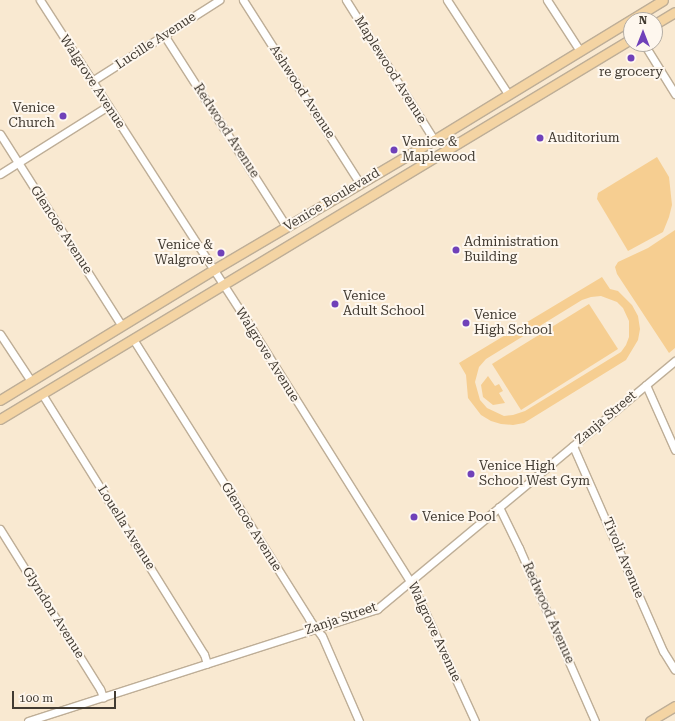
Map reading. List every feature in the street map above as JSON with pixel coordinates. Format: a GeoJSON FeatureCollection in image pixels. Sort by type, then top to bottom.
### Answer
{"type":"FeatureCollection","features":[{"type":"Feature","properties":{"kind":"main road","name":"Venice Boulevard"},"geometry":{"type":"LineString","coordinates":[[0,400],[213,270],[434,140],[663,0]]}},
{"type":"Feature","properties":{"kind":"main road"},"geometry":{"type":"LineString","coordinates":[[663,19],[675,12]]}},
{"type":"Feature","properties":{"kind":"main road","name":"Venice Boulevard"},"geometry":{"type":"LineString","coordinates":[[0,419],[623,43]]}},
{"type":"Feature","properties":{"kind":"main road"},"geometry":{"type":"LineString","coordinates":[[650,721],[675,706]]}},
{"type":"Feature","properties":{"kind":"street","name":"Walgrove Avenue"},"geometry":{"type":"LineString","coordinates":[[40,0],[410,580],[475,721]]}},
{"type":"Feature","properties":{"kind":"street","name":"Lucille Avenue"},"geometry":{"type":"LineString","coordinates":[[92,81],[219,0]]}},
{"type":"Feature","properties":{"kind":"street","name":"Ashwood Avenue"},"geometry":{"type":"LineString","coordinates":[[243,0],[360,184]]}},
{"type":"Feature","properties":{"kind":"street","name":"Maplewood Avenue"},"geometry":{"type":"LineString","coordinates":[[346,0],[434,140]]}},
{"type":"Feature","properties":{"kind":"street"},"geometry":{"type":"LineString","coordinates":[[447,0],[508,94]]}},
{"type":"Feature","properties":{"kind":"street"},"geometry":{"type":"LineString","coordinates":[[547,0],[580,50]]}},
{"type":"Feature","properties":{"kind":"street","name":"Redwood Avenue"},"geometry":{"type":"LineString","coordinates":[[164,35],[287,227]]}},
{"type":"Feature","properties":{"kind":"street"},"geometry":{"type":"LineString","coordinates":[[649,52],[675,94]]}},
{"type":"Feature","properties":{"kind":"street"},"geometry":{"type":"LineString","coordinates":[[0,174],[108,106]]}},
{"type":"Feature","properties":{"kind":"street","name":"Glencoe Avenue"},"geometry":{"type":"LineString","coordinates":[[0,134],[122,326]]}},
{"type":"Feature","properties":{"kind":"street"},"geometry":{"type":"LineString","coordinates":[[0,334],[31,381]]}},
{"type":"Feature","properties":{"kind":"street","name":"Glencoe Avenue"},"geometry":{"type":"LineString","coordinates":[[133,339],[315,628],[322,636],[359,721]]}},
{"type":"Feature","properties":{"kind":"street","name":"Zanja Street"},"geometry":{"type":"LineString","coordinates":[[28,721],[377,609],[675,361]]}},
{"type":"Feature","properties":{"kind":"street"},"geometry":{"type":"LineString","coordinates":[[646,385],[675,450]]}},
{"type":"Feature","properties":{"kind":"street","name":"Louella Avenue"},"geometry":{"type":"LineString","coordinates":[[42,394],[204,654],[207,664]]}},
{"type":"Feature","properties":{"kind":"street","name":"Tivoli Avenue"},"geometry":{"type":"LineString","coordinates":[[573,446],[663,651],[675,670]]}},
{"type":"Feature","properties":{"kind":"street","name":"Redwood Avenue"},"geometry":{"type":"LineString","coordinates":[[499,507],[510,528],[595,721]]}},
{"type":"Feature","properties":{"kind":"street","name":"Glyndon Avenue"},"geometry":{"type":"LineString","coordinates":[[0,529],[100,689],[103,697]]}},
{"type":"Feature","properties":{"kind":"shaded area"},"geometry":{"type":"Polygon","coordinates":[[[657,157],[669,177],[672,205],[669,217],[663,232],[628,251],[597,199],[598,193],[657,157]]]}},
{"type":"Feature","properties":{"kind":"shaded area"},"geometry":{"type":"Polygon","coordinates":[[[675,230],[675,348],[669,353],[617,274],[615,267],[618,262],[648,248],[675,230]]]}},
{"type":"Feature","properties":{"kind":"shaded area"},"geometry":{"type":"Polygon","coordinates":[[[602,277],[610,289],[618,291],[632,305],[638,316],[640,329],[638,340],[626,360],[524,423],[513,425],[501,424],[491,421],[481,415],[468,398],[466,375],[459,363],[602,277]],[[601,296],[582,300],[486,359],[479,367],[475,382],[480,400],[487,408],[504,416],[525,411],[621,352],[629,337],[629,321],[623,308],[617,302],[601,296]]]}},
{"type":"Feature","properties":{"kind":"shaded area"},"geometry":{"type":"Polygon","coordinates":[[[589,304],[618,349],[521,410],[492,364],[589,304]]]}},
{"type":"Feature","properties":{"kind":"shaded area"},"geometry":{"type":"Polygon","coordinates":[[[488,376],[495,386],[499,384],[503,391],[499,393],[505,403],[493,405],[483,397],[481,385],[488,376]]]}},
{"type":"Feature","properties":{"kind":"place","name":"re grocery"},"geometry":{"type":"Point","coordinates":[631,58]}},
{"type":"Feature","properties":{"kind":"place","name":"Venice Church"},"geometry":{"type":"Point","coordinates":[63,116]}},
{"type":"Feature","properties":{"kind":"place","name":"Auditorium"},"geometry":{"type":"Point","coordinates":[540,138]}},
{"type":"Feature","properties":{"kind":"place","name":"Venice & Maplewood"},"geometry":{"type":"Point","coordinates":[394,150]}},
{"type":"Feature","properties":{"kind":"place","name":"Administration Building"},"geometry":{"type":"Point","coordinates":[456,250]}},
{"type":"Feature","properties":{"kind":"place","name":"Venice & Walgrove"},"geometry":{"type":"Point","coordinates":[221,253]}},
{"type":"Feature","properties":{"kind":"place","name":"Venice Adult School"},"geometry":{"type":"Point","coordinates":[335,304]}},
{"type":"Feature","properties":{"kind":"place","name":"Venice High School"},"geometry":{"type":"Point","coordinates":[466,323]}},
{"type":"Feature","properties":{"kind":"place","name":"Venice High School West Gym"},"geometry":{"type":"Point","coordinates":[471,474]}},
{"type":"Feature","properties":{"kind":"place","name":"Venice Pool"},"geometry":{"type":"Point","coordinates":[414,517]}}]}
